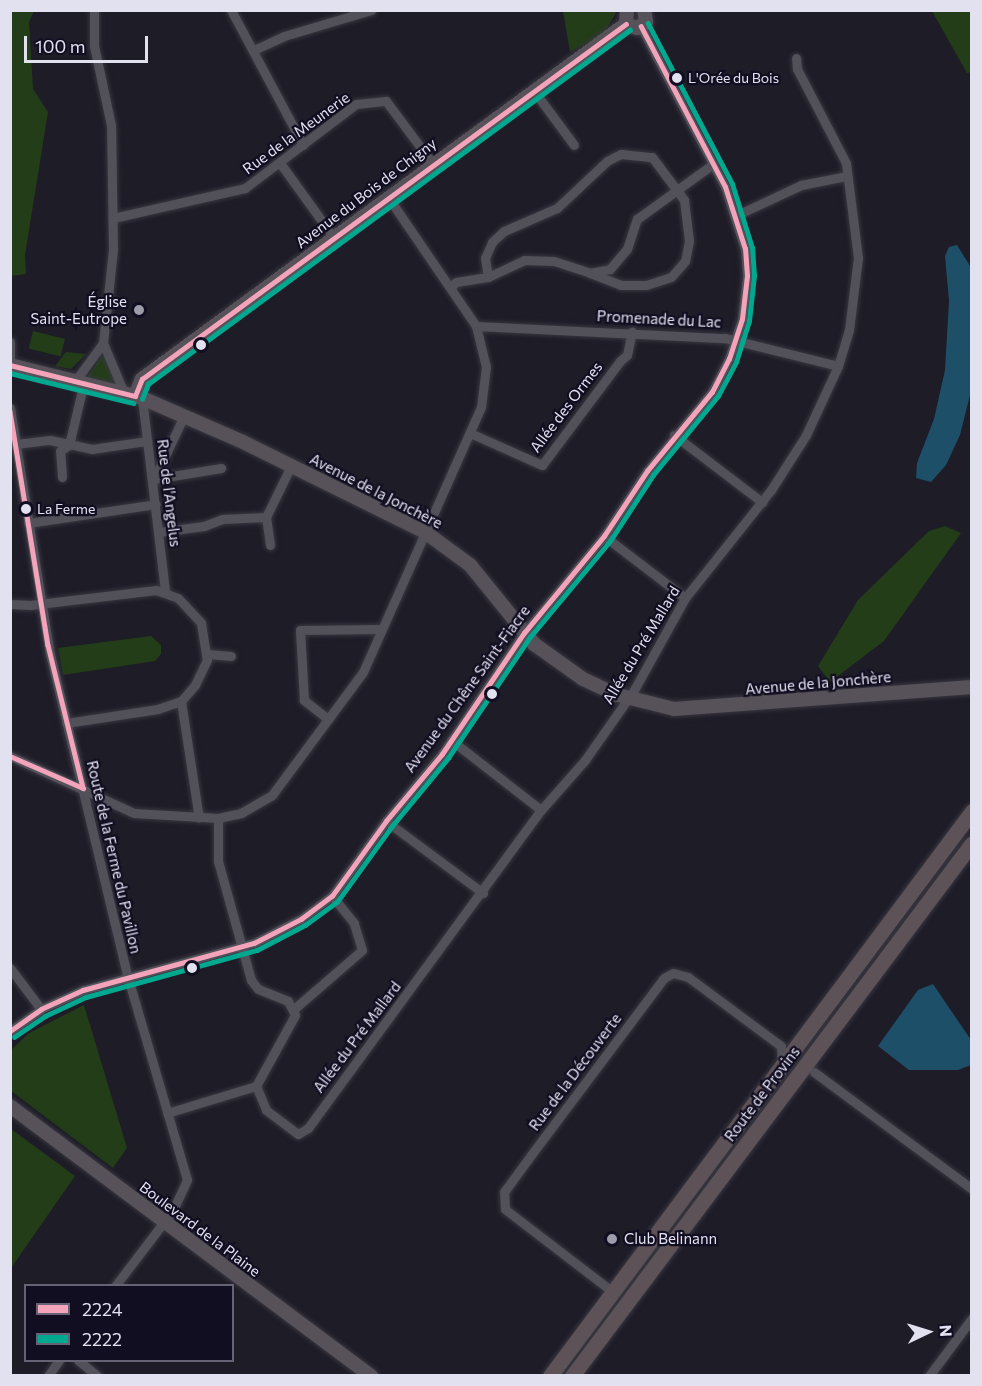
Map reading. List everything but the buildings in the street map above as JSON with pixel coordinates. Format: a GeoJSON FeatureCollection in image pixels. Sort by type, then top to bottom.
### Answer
{"type":"FeatureCollection","features":[{"type":"Feature","properties":{"kind":"main road"},"geometry":{"type":"LineString","coordinates":[[626,17],[633,28],[646,16]]}},
{"type":"Feature","properties":{"kind":"main road","name":"Avenue du Bois de Chigny"},"geometry":{"type":"LineString","coordinates":[[134,396],[142,379],[534,91],[626,17]]}},
{"type":"Feature","properties":{"kind":"main road","name":"Avenue de la Jonchère"},"geometry":{"type":"LineString","coordinates":[[10,364],[134,396],[291,465],[425,532],[470,565],[524,633],[583,680],[629,698],[674,709],[710,708],[972,687]]}},
{"type":"Feature","properties":{"kind":"main road","name":"Route de Provins"},"geometry":{"type":"LineString","coordinates":[[550,1376],[972,811]]}},
{"type":"Feature","properties":{"kind":"main road","name":"Route de Provins"},"geometry":{"type":"LineString","coordinates":[[572,1376],[972,843]]}},
{"type":"Feature","properties":{"kind":"main road","name":"Boulevard de la Plaine"},"geometry":{"type":"LineString","coordinates":[[10,1106],[371,1376]]}},
{"type":"Feature","properties":{"kind":"street"},"geometry":{"type":"LineString","coordinates":[[69,446],[80,381],[103,343],[113,218],[111,125],[94,46],[94,10]]}},
{"type":"Feature","properties":{"kind":"street"},"geometry":{"type":"LineString","coordinates":[[231,10],[303,145]]}},
{"type":"Feature","properties":{"kind":"street"},"geometry":{"type":"LineString","coordinates":[[254,50],[284,36],[371,10]]}},
{"type":"Feature","properties":{"kind":"street","name":"Avenue du Chêne Saint-Fiacre"},"geometry":{"type":"LineString","coordinates":[[10,1031],[41,1009],[83,990],[241,947],[279,932],[332,896],[386,821],[451,740],[524,633],[604,536],[674,435],[712,392],[737,339],[747,276],[737,215],[646,16]]}},
{"type":"Feature","properties":{"kind":"street","name":"Allée du Pré Mallard"},"geometry":{"type":"LineString","coordinates":[[256,1086],[266,1110],[298,1134],[308,1128],[483,893],[541,810],[585,760],[629,698],[685,598],[762,502],[806,435],[838,366],[859,273],[846,163],[797,69],[796,58]]}},
{"type":"Feature","properties":{"kind":"street"},"geometry":{"type":"LineString","coordinates":[[534,91],[574,145]]}},
{"type":"Feature","properties":{"kind":"street","name":"Rue de la Meunerie"},"geometry":{"type":"LineString","coordinates":[[113,218],[245,188],[356,104],[386,101],[433,164]]}},
{"type":"Feature","properties":{"kind":"street"},"geometry":{"type":"LineString","coordinates":[[451,287],[456,282],[488,277],[524,260],[544,259],[621,285],[646,285],[671,277],[685,261],[689,241],[688,215],[679,191],[652,157],[621,154],[607,161],[557,208],[504,231],[492,243],[485,258],[488,277]]}},
{"type":"Feature","properties":{"kind":"street"},"geometry":{"type":"LineString","coordinates":[[280,163],[334,238]]}},
{"type":"Feature","properties":{"kind":"street"},"geometry":{"type":"LineString","coordinates":[[590,273],[610,269],[627,249],[637,219],[679,191],[713,164]]}},
{"type":"Feature","properties":{"kind":"street"},"geometry":{"type":"LineString","coordinates":[[737,215],[801,185],[847,176]]}},
{"type":"Feature","properties":{"kind":"street"},"geometry":{"type":"LineString","coordinates":[[10,769],[13,757],[134,813],[218,818],[258,806],[272,795],[363,672],[481,407],[486,367],[476,326],[388,198]]}},
{"type":"Feature","properties":{"kind":"street","name":"Promenade du Lac"},"geometry":{"type":"LineString","coordinates":[[476,326],[737,339],[838,366]]}},
{"type":"Feature","properties":{"kind":"street","name":"Allée des Ormes"},"geometry":{"type":"LineString","coordinates":[[470,433],[542,465],[620,361],[627,356],[632,332]]}},
{"type":"Feature","properties":{"kind":"street"},"geometry":{"type":"LineString","coordinates":[[10,342],[10,359]]}},
{"type":"Feature","properties":{"kind":"street","name":"Rue de l'Angelus"},"geometry":{"type":"LineString","coordinates":[[103,343],[134,396],[147,441],[154,479],[165,591]]}},
{"type":"Feature","properties":{"kind":"street","name":"Route de la Ferme du Pavillon"},"geometry":{"type":"LineString","coordinates":[[10,408],[40,604],[66,723],[128,978],[187,1186],[117,1284]]}},
{"type":"Feature","properties":{"kind":"street"},"geometry":{"type":"LineString","coordinates":[[154,479],[183,418]]}},
{"type":"Feature","properties":{"kind":"street"},"geometry":{"type":"LineString","coordinates":[[674,435],[762,502]]}},
{"type":"Feature","properties":{"kind":"street"},"geometry":{"type":"LineString","coordinates":[[16,444],[50,440],[69,446],[92,449],[147,441]]}},
{"type":"Feature","properties":{"kind":"street"},"geometry":{"type":"LineString","coordinates":[[62,477],[60,451],[69,446]]}},
{"type":"Feature","properties":{"kind":"street"},"geometry":{"type":"LineString","coordinates":[[270,545],[266,517],[291,465]]}},
{"type":"Feature","properties":{"kind":"street"},"geometry":{"type":"LineString","coordinates":[[154,479],[221,468]]}},
{"type":"Feature","properties":{"kind":"street"},"geometry":{"type":"LineString","coordinates":[[28,523],[156,504]]}},
{"type":"Feature","properties":{"kind":"street"},"geometry":{"type":"LineString","coordinates":[[159,532],[204,526],[222,519],[266,517]]}},
{"type":"Feature","properties":{"kind":"street"},"geometry":{"type":"LineString","coordinates":[[604,536],[685,598]]}},
{"type":"Feature","properties":{"kind":"street"},"geometry":{"type":"LineString","coordinates":[[10,604],[40,604],[165,591],[196,614],[204,630],[208,654],[195,686],[181,701],[158,709],[66,723]]}},
{"type":"Feature","properties":{"kind":"street"},"geometry":{"type":"LineString","coordinates":[[328,719],[304,700],[300,630],[381,629]]}},
{"type":"Feature","properties":{"kind":"street"},"geometry":{"type":"LineString","coordinates":[[208,654],[231,656]]}},
{"type":"Feature","properties":{"kind":"street"},"geometry":{"type":"LineString","coordinates":[[181,701],[200,818]]}},
{"type":"Feature","properties":{"kind":"street"},"geometry":{"type":"LineString","coordinates":[[451,740],[541,810]]}},
{"type":"Feature","properties":{"kind":"street"},"geometry":{"type":"LineString","coordinates":[[167,1113],[256,1086],[295,1015],[288,1001],[258,989],[251,980],[218,861],[218,818]]}},
{"type":"Feature","properties":{"kind":"street"},"geometry":{"type":"LineString","coordinates":[[386,821],[483,893]]}},
{"type":"Feature","properties":{"kind":"street"},"geometry":{"type":"LineString","coordinates":[[294,1009],[362,950],[354,923],[332,896]]}},
{"type":"Feature","properties":{"kind":"street"},"geometry":{"type":"LineString","coordinates":[[10,968],[41,1009]]}},
{"type":"Feature","properties":{"kind":"street","name":"Rue de la Découverte"},"geometry":{"type":"LineString","coordinates":[[613,1292],[509,1213],[502,1204],[504,1192],[669,975],[679,972],[688,977],[781,1046]]}},
{"type":"Feature","properties":{"kind":"street"},"geometry":{"type":"LineString","coordinates":[[782,1068],[781,1046],[800,1042]]}},
{"type":"Feature","properties":{"kind":"street"},"geometry":{"type":"LineString","coordinates":[[814,1052],[814,1072]]}},
{"type":"Feature","properties":{"kind":"street"},"geometry":{"type":"LineString","coordinates":[[794,1078],[814,1072]]}},
{"type":"Feature","properties":{"kind":"street"},"geometry":{"type":"LineString","coordinates":[[814,1072],[972,1189]]}},
{"type":"Feature","properties":{"kind":"street"},"geometry":{"type":"LineString","coordinates":[[929,1376],[972,1318]]}},
{"type":"Feature","properties":{"kind":"street"},"geometry":{"type":"LineString","coordinates":[[48,1376],[58,1362]]}},
{"type":"Feature","properties":{"kind":"street"},"geometry":{"type":"LineString","coordinates":[[80,1362],[97,1376]]}},
{"type":"Feature","properties":{"kind":"green space"},"geometry":{"type":"Polygon","coordinates":[[[10,11],[34,11],[29,22],[33,89],[48,112],[25,255],[26,274],[11,276],[10,11]]]}},
{"type":"Feature","properties":{"kind":"green space"},"geometry":{"type":"Polygon","coordinates":[[[563,11],[617,11],[603,35],[570,52],[563,11]]]}},
{"type":"Feature","properties":{"kind":"green space"},"geometry":{"type":"Polygon","coordinates":[[[932,11],[971,11],[971,72],[967,73],[932,11]]]}},
{"type":"Feature","properties":{"kind":"green space"},"geometry":{"type":"Polygon","coordinates":[[[33,331],[65,339],[61,356],[29,348],[33,331]]]}},
{"type":"Feature","properties":{"kind":"green space"},"geometry":{"type":"Polygon","coordinates":[[[66,352],[86,354],[71,369],[55,366],[66,352]]]}},
{"type":"Feature","properties":{"kind":"green space"},"geometry":{"type":"Polygon","coordinates":[[[102,355],[105,355],[119,386],[86,378],[102,355]]]}},
{"type":"Feature","properties":{"kind":"green space"},"geometry":{"type":"Polygon","coordinates":[[[945,526],[961,533],[884,641],[830,682],[818,666],[858,600],[929,531],[945,526]]]}},
{"type":"Feature","properties":{"kind":"green space"},"geometry":{"type":"Polygon","coordinates":[[[151,636],[161,645],[161,654],[155,661],[63,675],[58,648],[151,636]]]}},
{"type":"Feature","properties":{"kind":"green space"},"geometry":{"type":"Polygon","coordinates":[[[84,1005],[127,1148],[113,1168],[11,1091],[11,1050],[29,1033],[84,1005]]]}},
{"type":"Feature","properties":{"kind":"green space"},"geometry":{"type":"Polygon","coordinates":[[[11,1129],[75,1176],[11,1268],[11,1129]]]}},
{"type":"Feature","properties":{"kind":"water"},"geometry":{"type":"Polygon","coordinates":[[[957,245],[970,266],[971,391],[960,435],[946,465],[931,482],[916,478],[917,463],[934,419],[945,370],[949,301],[945,256],[949,247],[957,245]]]}},
{"type":"Feature","properties":{"kind":"water"},"geometry":{"type":"Polygon","coordinates":[[[933,984],[971,1040],[971,1065],[958,1070],[909,1070],[878,1046],[918,990],[933,984]]]}},
{"type":"Feature","properties":{"kind":"transit line","name":"2224"},"geometry":{"type":"LineString","coordinates":[[135,396],[142,379],[626,24]]}},
{"type":"Feature","properties":{"kind":"transit line","name":"2222"},"geometry":{"type":"LineString","coordinates":[[14,1037],[45,1016],[86,997],[257,950],[305,925],[337,902],[392,826],[448,758],[530,637],[610,541],[653,475],[718,396],[736,362],[749,321],[754,276],[752,248],[732,184],[648,24]]}},
{"type":"Feature","properties":{"kind":"transit line","name":"2224"},"geometry":{"type":"LineString","coordinates":[[10,1031],[41,1009],[83,990],[254,943],[301,919],[332,896],[386,821],[442,754],[524,633],[604,536],[647,471],[712,392],[729,359],[742,319],[747,276],[745,249],[725,187],[641,27]]}},
{"type":"Feature","properties":{"kind":"transit line","name":"2222"},"geometry":{"type":"LineString","coordinates":[[142,399],[148,384],[630,30]]}},
{"type":"Feature","properties":{"kind":"transit line","name":"2224"},"geometry":{"type":"LineString","coordinates":[[10,365],[135,396]]}},
{"type":"Feature","properties":{"kind":"transit line","name":"2222"},"geometry":{"type":"LineString","coordinates":[[10,373],[133,403]]}},
{"type":"Feature","properties":{"kind":"transit line","name":"2224"},"geometry":{"type":"LineString","coordinates":[[10,411],[48,645],[83,788]]}},
{"type":"Feature","properties":{"kind":"transit line","name":"2224"},"geometry":{"type":"LineString","coordinates":[[10,756],[83,788]]}},
{"type":"Feature","properties":{"kind":"place","name":"L'Orée du Bois"},"geometry":{"type":"Point","coordinates":[677,78]}},
{"type":"Feature","properties":{"kind":"place","name":"Église Saint-Eutrope"},"geometry":{"type":"Point","coordinates":[139,310]}},
{"type":"Feature","properties":{"kind":"place","name":"La Ferme"},"geometry":{"type":"Point","coordinates":[26,509]}},
{"type":"Feature","properties":{"kind":"place","name":"Club Belinann"},"geometry":{"type":"Point","coordinates":[612,1239]}}]}
